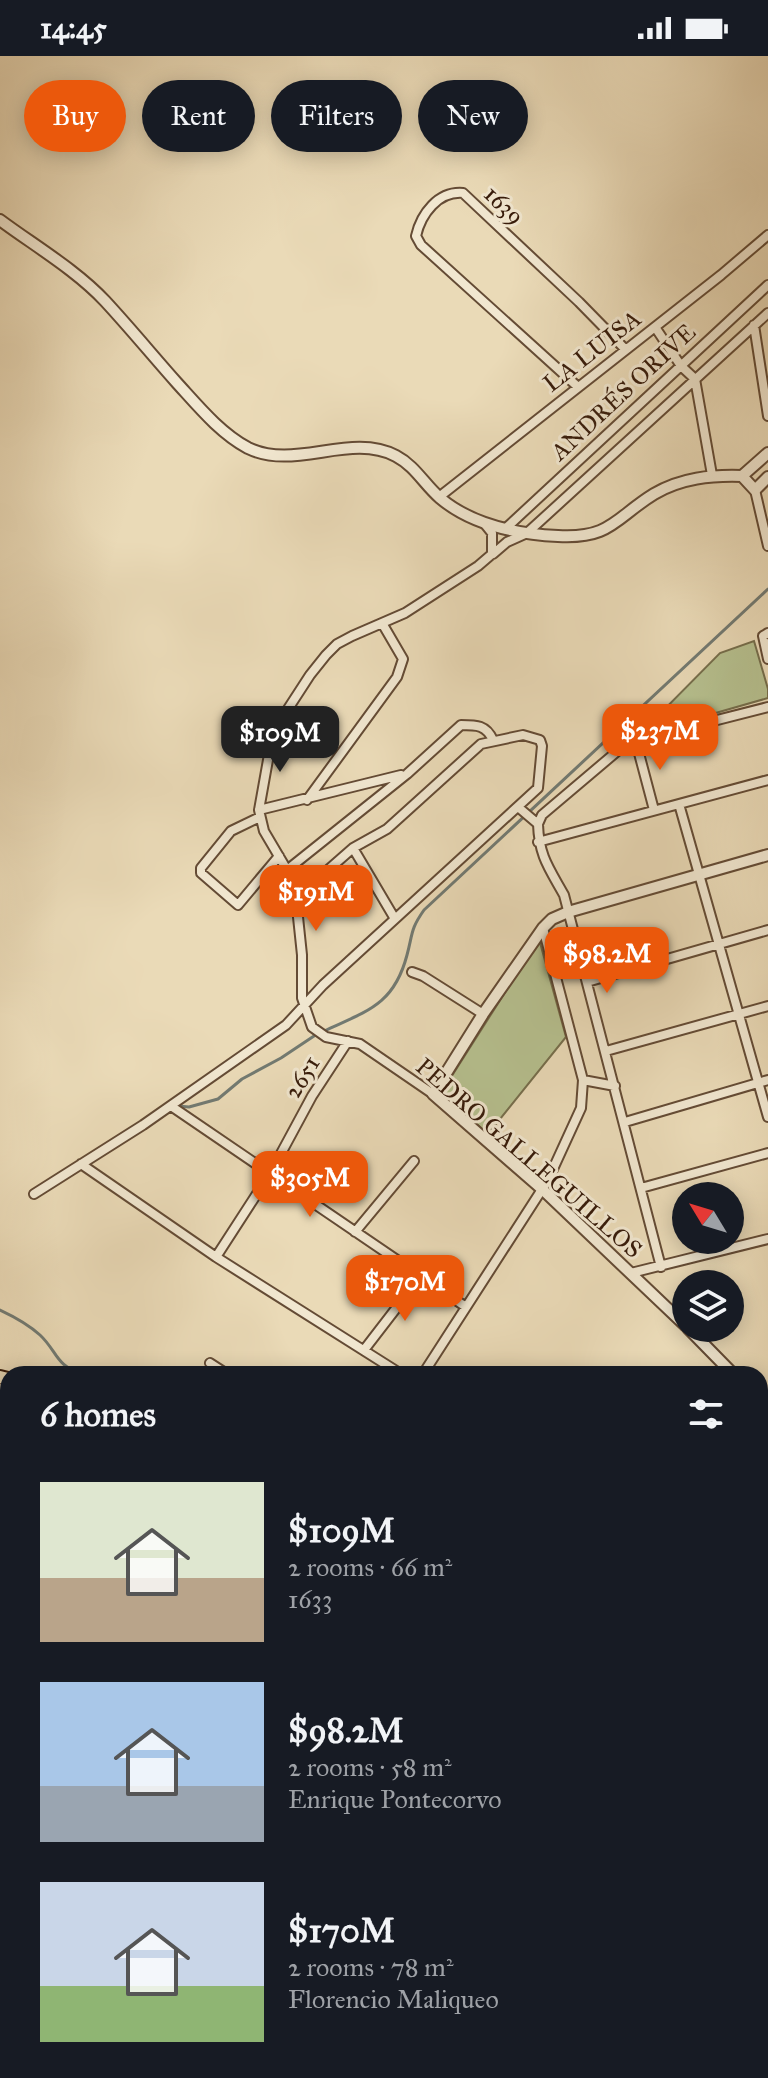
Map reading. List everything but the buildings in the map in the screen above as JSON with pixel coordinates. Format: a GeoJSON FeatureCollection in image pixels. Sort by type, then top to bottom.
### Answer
{"type":"FeatureCollection","features":[{"type":"Feature","properties":{"kind":"street","name":"1639"},"geometry":{"type":"LineString","coordinates":[[578,387],[421,245],[416,236],[418,225],[433,204],[448,193],[463,193],[625,349]]}},
{"type":"Feature","properties":{"kind":"street"},"geometry":{"type":"LineString","coordinates":[[0,220],[103,299],[209,417],[245,446],[262,454],[281,456],[364,447],[382,450],[408,463],[439,497],[483,523],[527,533],[586,536],[601,532],[653,495],[678,483],[712,475],[742,476],[768,453]]}},
{"type":"Feature","properties":{"kind":"street","name":"LA LUISA"},"geometry":{"type":"LineString","coordinates":[[439,497],[768,235]]}},
{"type":"Feature","properties":{"kind":"street","name":"ANDRÉS ORIVE"},"geometry":{"type":"LineString","coordinates":[[505,529],[768,285]]}},
{"type":"Feature","properties":{"kind":"street","name":"ANDRÉS ORIVE"},"geometry":{"type":"LineString","coordinates":[[259,814],[273,732],[310,675],[337,644],[405,613],[437,594],[507,542],[527,533],[768,313]]}},
{"type":"Feature","properties":{"kind":"street"},"geometry":{"type":"LineString","coordinates":[[754,325],[768,416]]}},
{"type":"Feature","properties":{"kind":"street"},"geometry":{"type":"LineString","coordinates":[[655,327],[681,366],[695,379],[712,475]]}},
{"type":"Feature","properties":{"kind":"street"},"geometry":{"type":"LineString","coordinates":[[742,476],[755,490],[768,546]]}},
{"type":"Feature","properties":{"kind":"street"},"geometry":{"type":"LineString","coordinates":[[755,490],[768,477]]}},
{"type":"Feature","properties":{"kind":"street"},"geometry":{"type":"LineString","coordinates":[[483,523],[492,533],[492,554]]}},
{"type":"Feature","properties":{"kind":"street"},"geometry":{"type":"LineString","coordinates":[[307,800],[397,677],[403,659],[382,623]]}},
{"type":"Feature","properties":{"kind":"street"},"geometry":{"type":"LineString","coordinates":[[766,635],[768,659]]}},
{"type":"Feature","properties":{"kind":"street"},"geometry":{"type":"LineString","coordinates":[[661,1267],[564,895],[544,863],[538,842],[538,824],[542,815],[627,743],[768,707]]}},
{"type":"Feature","properties":{"kind":"street"},"geometry":{"type":"LineString","coordinates":[[287,870],[407,774],[461,725],[482,726],[493,740]]}},
{"type":"Feature","properties":{"kind":"street"},"geometry":{"type":"LineString","coordinates":[[34,1194],[171,1106],[286,1025],[395,919],[538,788],[540,740],[523,735],[481,744],[387,829],[353,848],[296,898]]}},
{"type":"Feature","properties":{"kind":"street"},"geometry":{"type":"LineString","coordinates":[[636,742],[654,810]]}},
{"type":"Feature","properties":{"kind":"street"},"geometry":{"type":"LineString","coordinates":[[279,856],[238,905],[201,873],[201,868],[231,831],[259,814],[407,774]]}},
{"type":"Feature","properties":{"kind":"street"},"geometry":{"type":"LineString","coordinates":[[538,842],[768,780]]}},
{"type":"Feature","properties":{"kind":"street"},"geometry":{"type":"LineString","coordinates":[[679,804],[738,1014],[763,1082],[768,1117]]}},
{"type":"Feature","properties":{"kind":"street"},"geometry":{"type":"LineString","coordinates":[[518,807],[538,824]]}},
{"type":"Feature","properties":{"kind":"street"},"geometry":{"type":"LineString","coordinates":[[259,814],[264,831],[287,870],[296,898],[304,1006]]}},
{"type":"Feature","properties":{"kind":"street"},"geometry":{"type":"LineString","coordinates":[[353,848],[395,919]]}},
{"type":"Feature","properties":{"kind":"street"},"geometry":{"type":"LineString","coordinates":[[433,1094],[483,1014],[552,919],[768,855]]}},
{"type":"Feature","properties":{"kind":"street"},"geometry":{"type":"LineString","coordinates":[[428,1366],[542,1189],[581,1108],[583,1080],[543,928]]}},
{"type":"Feature","properties":{"kind":"street"},"geometry":{"type":"LineString","coordinates":[[587,982],[768,930]]}},
{"type":"Feature","properties":{"kind":"street"},"geometry":{"type":"LineString","coordinates":[[412,972],[483,1014]]}},
{"type":"Feature","properties":{"kind":"street","name":"PEDRO GALLEGUILLOS"},"geometry":{"type":"LineString","coordinates":[[304,1006],[312,1027],[326,1037],[360,1044],[433,1094],[542,1189],[672,1313]]}},
{"type":"Feature","properties":{"kind":"street"},"geometry":{"type":"LineString","coordinates":[[606,1051],[768,1006]]}},
{"type":"Feature","properties":{"kind":"street","name":"2651"},"geometry":{"type":"LineString","coordinates":[[216,1257],[271,1172],[312,1096],[348,1041]]}},
{"type":"Feature","properties":{"kind":"street"},"geometry":{"type":"LineString","coordinates":[[583,1080],[615,1086]]}},
{"type":"Feature","properties":{"kind":"street"},"geometry":{"type":"LineString","coordinates":[[625,1122],[763,1082]]}},
{"type":"Feature","properties":{"kind":"street"},"geometry":{"type":"LineString","coordinates":[[171,1106],[466,1307]]}},
{"type":"Feature","properties":{"kind":"street"},"geometry":{"type":"LineString","coordinates":[[641,1188],[768,1153]]}},
{"type":"Feature","properties":{"kind":"street"},"geometry":{"type":"LineString","coordinates":[[355,1232],[414,1161]]}},
{"type":"Feature","properties":{"kind":"street"},"geometry":{"type":"LineString","coordinates":[[81,1164],[216,1257],[389,1366]]}},
{"type":"Feature","properties":{"kind":"street"},"geometry":{"type":"LineString","coordinates":[[631,1273],[768,1239]]}},
{"type":"Feature","properties":{"kind":"street"},"geometry":{"type":"LineString","coordinates":[[364,1350],[421,1276]]}},
{"type":"Feature","properties":{"kind":"street","name":"PEDRO GALLEGUILLOS"},"geometry":{"type":"LineString","coordinates":[[702,1342],[725,1366]]}},
{"type":"Feature","properties":{"kind":"street"},"geometry":{"type":"LineString","coordinates":[[210,1363],[215,1366]]}},
{"type":"Feature","properties":{"kind":"green space"},"geometry":{"type":"Polygon","coordinates":[[[754,641],[768,698],[639,735],[720,653],[754,641]]]}},
{"type":"Feature","properties":{"kind":"green space"},"geometry":{"type":"Polygon","coordinates":[[[539,939],[566,1037],[488,1134],[441,1093],[539,939]]]}},
{"type":"Feature","properties":{"kind":"waterway"},"geometry":{"type":"LineString","coordinates":[[324,1031],[366,1011],[386,996],[401,972],[414,927],[424,910],[768,589]]}},
{"type":"Feature","properties":{"kind":"waterway"},"geometry":{"type":"LineString","coordinates":[[178,1106],[189,1107],[218,1099],[242,1079],[317,1034]]}},
{"type":"Feature","properties":{"kind":"waterway"},"geometry":{"type":"LineString","coordinates":[[0,1310],[31,1327],[66,1366]]}}]}
